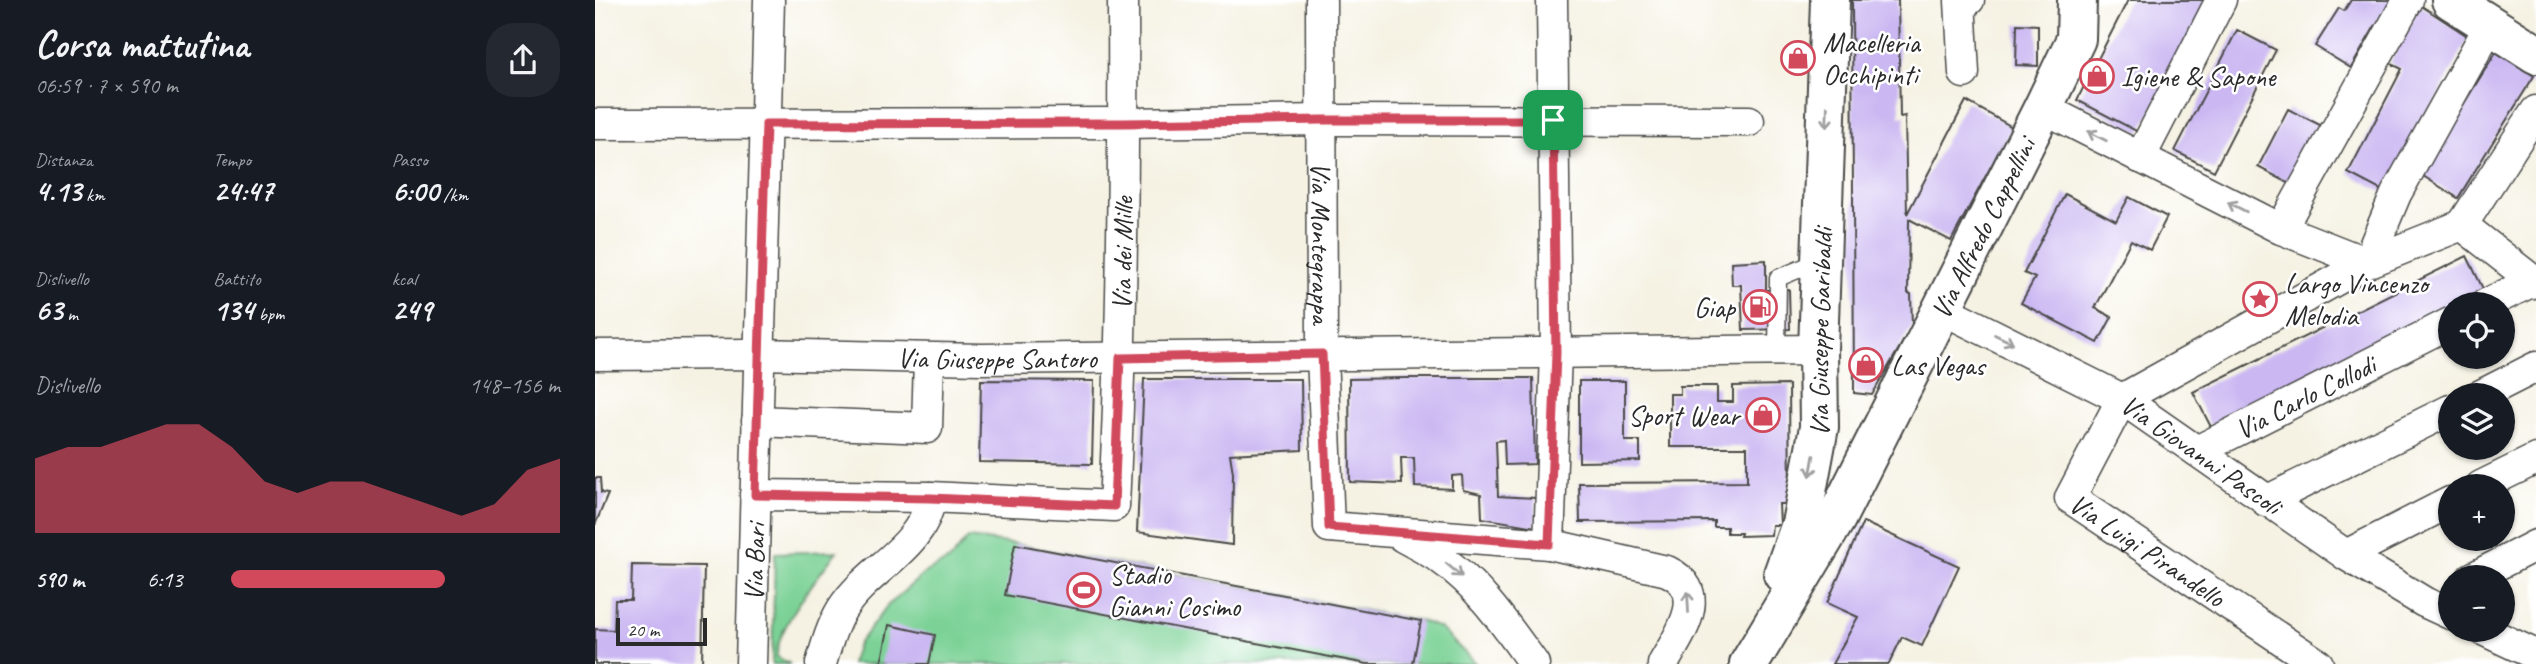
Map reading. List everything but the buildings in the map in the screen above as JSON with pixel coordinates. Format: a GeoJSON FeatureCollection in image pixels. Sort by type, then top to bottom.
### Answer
{"type":"FeatureCollection","features":[{"type":"Feature","properties":{"kind":"main road","name":"Via Giuseppe Garibaldi"},"geometry":{"type":"LineString","coordinates":[[1752,659],[1801,524],[1819,427],[1818,350],[1831,0]]}},
{"type":"Feature","properties":{"kind":"main road","name":"Via Alfredo Cappellini"},"geometry":{"type":"LineString","coordinates":[[1752,659],[1836,519],[2043,108],[2076,40],[2077,0]]}},
{"type":"Feature","properties":{"kind":"main road"},"geometry":{"type":"LineString","coordinates":[[2076,40],[2098,0]]}},
{"type":"Feature","properties":{"kind":"main road"},"geometry":{"type":"LineString","coordinates":[[2451,0],[2536,54]]}},
{"type":"Feature","properties":{"kind":"main road"},"geometry":{"type":"LineString","coordinates":[[1819,427],[1870,449]]}},
{"type":"Feature","properties":{"kind":"street","name":"Via Bari"},"geometry":{"type":"LineString","coordinates":[[751,664],[769,0]]}},
{"type":"Feature","properties":{"kind":"street","name":"Via dei Mille"},"geometry":{"type":"LineString","coordinates":[[931,498],[1114,506],[1120,358],[1123,0]]}},
{"type":"Feature","properties":{"kind":"street","name":"Via Montegrappa"},"geometry":{"type":"LineString","coordinates":[[1321,0],[1322,354],[1329,527],[1397,533]]}},
{"type":"Feature","properties":{"kind":"street"},"geometry":{"type":"LineString","coordinates":[[1549,536],[1556,353],[1552,0]]}},
{"type":"Feature","properties":{"kind":"street"},"geometry":{"type":"LineString","coordinates":[[1964,73],[1960,1],[1969,0]]}},
{"type":"Feature","properties":{"kind":"street"},"geometry":{"type":"LineString","coordinates":[[2140,158],[2221,0]]}},
{"type":"Feature","properties":{"kind":"street"},"geometry":{"type":"LineString","coordinates":[[2281,229],[2408,0]]}},
{"type":"Feature","properties":{"kind":"street"},"geometry":{"type":"LineString","coordinates":[[2367,264],[2396,194],[2490,25]]}},
{"type":"Feature","properties":{"kind":"street"},"geometry":{"type":"LineString","coordinates":[[2043,108],[2281,229],[2367,264]]}},
{"type":"Feature","properties":{"kind":"street"},"geometry":{"type":"LineString","coordinates":[[2122,399],[2367,264],[2462,225],[2536,111]]}},
{"type":"Feature","properties":{"kind":"street"},"geometry":{"type":"LineString","coordinates":[[595,124],[1323,120],[1749,121]]}},
{"type":"Feature","properties":{"kind":"street"},"geometry":{"type":"LineString","coordinates":[[2462,225],[2534,282],[2512,292]]}},
{"type":"Feature","properties":{"kind":"street","name":"Via Giovanni Pascoli"},"geometry":{"type":"LineString","coordinates":[[1942,309],[2122,399],[2346,555],[2438,601]]}},
{"type":"Feature","properties":{"kind":"street","name":"Via Carlo Collodi"},"geometry":{"type":"LineString","coordinates":[[2197,450],[2438,329]]}},
{"type":"Feature","properties":{"kind":"street","name":"Via Giuseppe Santoro"},"geometry":{"type":"LineString","coordinates":[[595,355],[758,354],[929,359],[1818,350]]}},
{"type":"Feature","properties":{"kind":"street"},"geometry":{"type":"LineString","coordinates":[[757,421],[927,428],[929,359]]}},
{"type":"Feature","properties":{"kind":"street"},"geometry":{"type":"LineString","coordinates":[[2505,383],[2536,367]]}},
{"type":"Feature","properties":{"kind":"street","name":"Via Luigi Pirandello"},"geometry":{"type":"LineString","coordinates":[[2122,399],[2070,498],[2318,664]]}},
{"type":"Feature","properties":{"kind":"street"},"geometry":{"type":"LineString","coordinates":[[2266,501],[2438,416]]}},
{"type":"Feature","properties":{"kind":"street"},"geometry":{"type":"LineString","coordinates":[[2505,474],[2536,459]]}},
{"type":"Feature","properties":{"kind":"street"},"geometry":{"type":"LineString","coordinates":[[755,495],[931,498],[928,515],[915,537],[874,573],[842,609],[821,664]]}},
{"type":"Feature","properties":{"kind":"street"},"geometry":{"type":"LineString","coordinates":[[2346,555],[2438,508]]}},
{"type":"Feature","properties":{"kind":"street"},"geometry":{"type":"LineString","coordinates":[[1397,533],[1549,536],[1667,571],[1681,580],[1689,595],[1689,612],[1663,664]]}},
{"type":"Feature","properties":{"kind":"street"},"geometry":{"type":"LineString","coordinates":[[1397,533],[1442,559],[1468,582],[1534,664]]}},
{"type":"Feature","properties":{"kind":"street"},"geometry":{"type":"LineString","coordinates":[[2497,565],[2536,545]]}},
{"type":"Feature","properties":{"kind":"street"},"geometry":{"type":"LineString","coordinates":[[2508,642],[2536,655]]}},
{"type":"Feature","properties":{"kind":"lane"},"geometry":{"type":"LineString","coordinates":[[1777,351],[1778,278],[1822,260]]}},
{"type":"Feature","properties":{"kind":"green space","name":"Stadio Gianni Cosimo"},"geometry":{"type":"Polygon","coordinates":[[[968,538],[1015,544],[1421,621],[1440,628],[1476,664],[851,664],[858,644],[887,606],[927,571],[950,560],[968,538]]]}},
{"type":"Feature","properties":{"kind":"green space"},"geometry":{"type":"Polygon","coordinates":[[[837,551],[800,602],[783,632],[777,657],[790,664],[772,664],[775,553],[837,551]]]}},
{"type":"Feature","properties":{"kind":"place","name":"Macelleria Occhipinti"},"geometry":{"type":"Point","coordinates":[1798,58]}},
{"type":"Feature","properties":{"kind":"place","name":"Igiene & Sapone"},"geometry":{"type":"Point","coordinates":[2097,76]}},
{"type":"Feature","properties":{"kind":"place","name":"Largo Vincenzo Melodia"},"geometry":{"type":"Point","coordinates":[2260,299]}},
{"type":"Feature","properties":{"kind":"place","name":"Giap"},"geometry":{"type":"Point","coordinates":[1760,307]}},
{"type":"Feature","properties":{"kind":"place","name":"Las Vegas"},"geometry":{"type":"Point","coordinates":[1866,365]}},
{"type":"Feature","properties":{"kind":"place","name":"Sport Wear"},"geometry":{"type":"Point","coordinates":[1763,415]}},
{"type":"Feature","properties":{"kind":"place","name":"Stadio Gianni Cosimo"},"geometry":{"type":"Point","coordinates":[1084,590]}},
{"type":"Feature","properties":{"kind":"route"},"geometry":{"type":"LineString","coordinates":[[1553,120],[1556,353],[1549,544],[1329,527],[1322,354],[1120,358],[1114,506],[931,498],[755,495],[766,124],[1553,120]]}}]}
